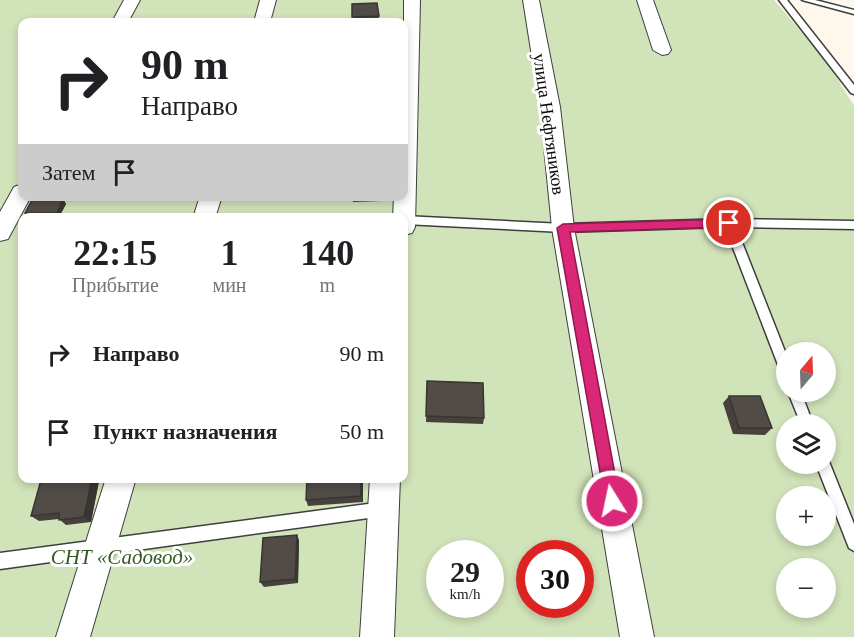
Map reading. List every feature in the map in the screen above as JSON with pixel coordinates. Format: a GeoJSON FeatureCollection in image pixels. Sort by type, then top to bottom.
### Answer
{"type":"FeatureCollection","features":[{"type":"Feature","properties":{"kind":"street"},"geometry":{"type":"LineString","coordinates":[[122,18],[132,0]]}},
{"type":"Feature","properties":{"kind":"street"},"geometry":{"type":"LineString","coordinates":[[263,18],[268,0]]}},
{"type":"Feature","properties":{"kind":"street"},"geometry":{"type":"LineString","coordinates":[[408,110],[412,0]]}},
{"type":"Feature","properties":{"kind":"street","name":"улица Нефтяников"},"geometry":{"type":"LineString","coordinates":[[531,0],[550,107],[563,228],[637,637]]}},
{"type":"Feature","properties":{"kind":"street"},"geometry":{"type":"LineString","coordinates":[[645,0],[663,50]]}},
{"type":"Feature","properties":{"kind":"street"},"geometry":{"type":"LineString","coordinates":[[0,232],[18,199]]}},
{"type":"Feature","properties":{"kind":"street"},"geometry":{"type":"LineString","coordinates":[[73,637],[119,483]]}},
{"type":"Feature","properties":{"kind":"street"},"geometry":{"type":"LineString","coordinates":[[377,637],[384,494]]}},
{"type":"Feature","properties":{"kind":"lane"},"geometry":{"type":"LineString","coordinates":[[783,0],[850,79],[854,91]]}},
{"type":"Feature","properties":{"kind":"lane"},"geometry":{"type":"LineString","coordinates":[[806,0],[854,12]]}},
{"type":"Feature","properties":{"kind":"lane"},"geometry":{"type":"LineString","coordinates":[[408,220],[563,228],[729,223],[854,225]]}},
{"type":"Feature","properties":{"kind":"lane"},"geometry":{"type":"LineString","coordinates":[[729,223],[776,344]]}},
{"type":"Feature","properties":{"kind":"lane"},"geometry":{"type":"LineString","coordinates":[[827,474],[854,543]]}},
{"type":"Feature","properties":{"kind":"lane"},"geometry":{"type":"LineString","coordinates":[[0,561],[99,548],[384,494]]}},
{"type":"Feature","properties":{"kind":"green space","name":"СНТ «Садовод»"},"geometry":{"type":"Polygon","coordinates":[[[0,0],[774,0],[826,60],[854,106],[854,637],[0,637],[0,0]]]}},
{"type":"Feature","properties":{"kind":"building"},"geometry":{"type":"Polygon","coordinates":[[[377,3],[379,16],[352,17],[352,4],[377,3]]]}},
{"type":"Feature","properties":{"kind":"building"},"geometry":{"type":"Polygon","coordinates":[[[31,201],[62,201],[57,213],[25,213],[31,201]]]}},
{"type":"Feature","properties":{"kind":"building"},"geometry":{"type":"Polygon","coordinates":[[[427,381],[483,383],[484,418],[426,416],[427,381]]]}},
{"type":"Feature","properties":{"kind":"building"},"geometry":{"type":"Polygon","coordinates":[[[729,396],[760,396],[772,428],[739,428],[729,396]]]}},
{"type":"Feature","properties":{"kind":"building"},"geometry":{"type":"Polygon","coordinates":[[[40,483],[91,483],[84,517],[59,520],[59,513],[31,516],[40,483]]]}},
{"type":"Feature","properties":{"kind":"building"},"geometry":{"type":"Polygon","coordinates":[[[307,483],[361,483],[361,496],[306,500],[307,483]]]}},
{"type":"Feature","properties":{"kind":"building"},"geometry":{"type":"Polygon","coordinates":[[[297,535],[295,579],[260,582],[263,538],[297,535]]]}},
{"type":"Feature","properties":{"kind":"route"},"geometry":{"type":"LineString","coordinates":[[612,501],[563,228],[729,223]]}}]}
